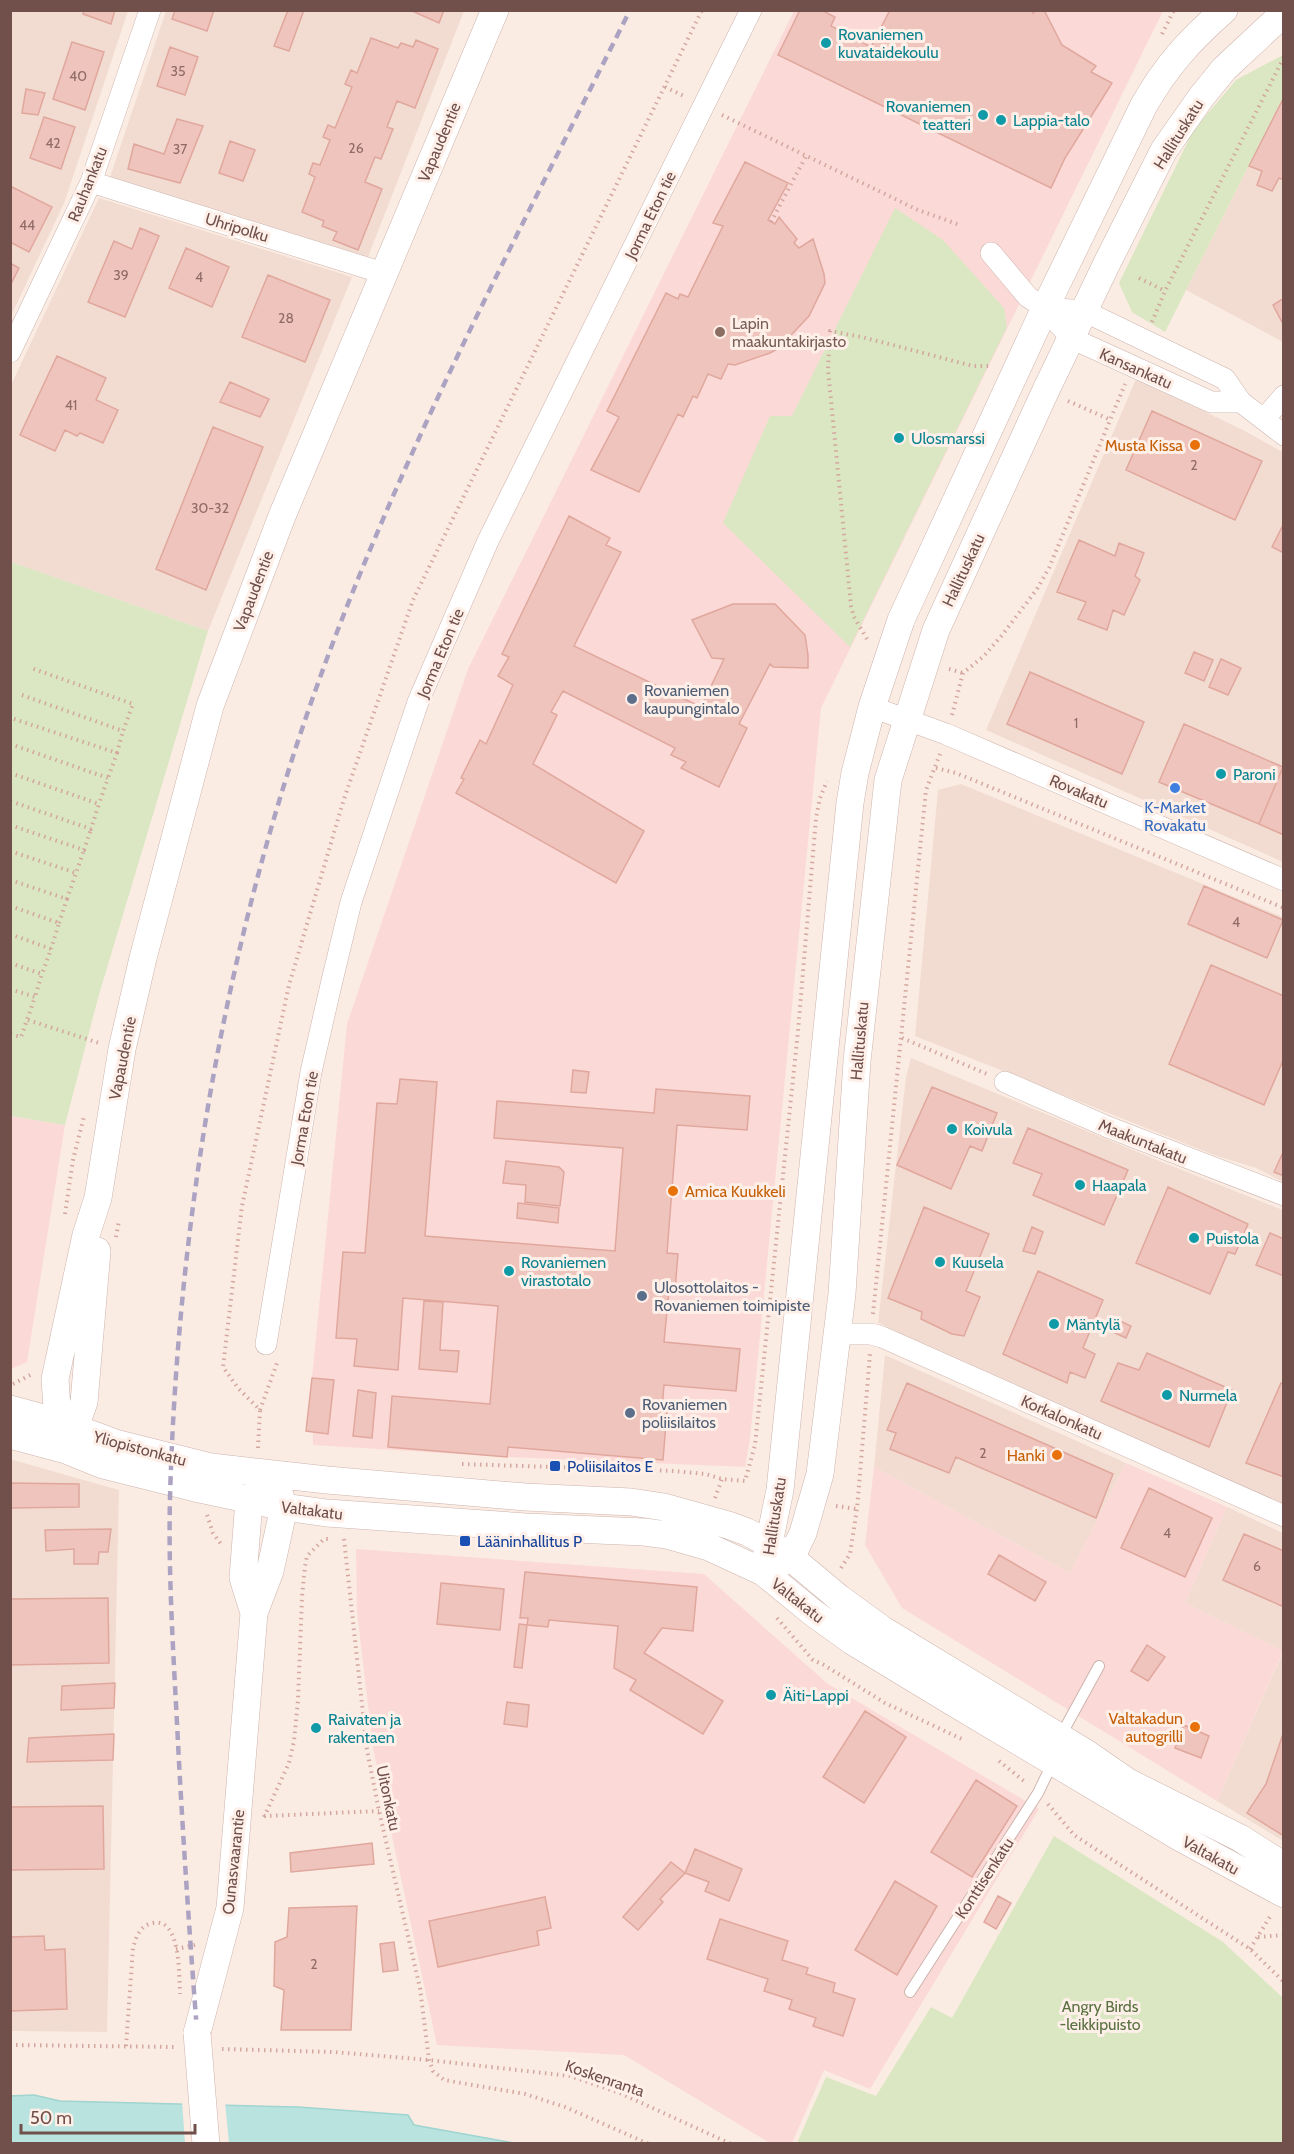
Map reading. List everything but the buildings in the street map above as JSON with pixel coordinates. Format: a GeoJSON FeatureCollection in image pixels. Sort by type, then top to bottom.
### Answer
{"type":"FeatureCollection","features":[{"type":"Feature","properties":{"kind":"street","name":"Rauhankatu"},"geometry":{"type":"LineString","coordinates":[[10,352],[91,182],[150,10]]}},
{"type":"Feature","properties":{"kind":"street","name":"Vapaudentie"},"geometry":{"type":"LineString","coordinates":[[66,1434],[55,1379],[86,1235],[109,1205],[122,1049],[143,958],[210,706],[282,516],[495,10]]}},
{"type":"Feature","properties":{"kind":"street","name":"Jorma Eton tie"},"geometry":{"type":"LineString","coordinates":[[273,1350],[311,1072],[351,902],[418,702],[488,541],[751,10]]}},
{"type":"Feature","properties":{"kind":"street","name":"Hallituskatu"},"geometry":{"type":"LineString","coordinates":[[781,1551],[780,1490],[792,1359],[850,803],[855,773],[872,707],[901,620],[1045,308],[1160,76],[1198,32],[1224,10]]}},
{"type":"Feature","properties":{"kind":"street","name":"Hallituskatu"},"geometry":{"type":"LineString","coordinates":[[764,1572],[781,1551],[803,1533],[820,1474],[842,1294],[857,1061],[888,780],[936,630],[1071,338],[1164,150],[1224,69],[1284,13]]}},
{"type":"Feature","properties":{"kind":"street","name":"Uhripolku"},"geometry":{"type":"LineString","coordinates":[[91,182],[383,273]]}},
{"type":"Feature","properties":{"kind":"street","name":"Kansankatu"},"geometry":{"type":"LineString","coordinates":[[991,253],[1028,297],[1045,308],[1071,338],[1211,402],[1241,402]]}},
{"type":"Feature","properties":{"kind":"street","name":"Kansankatu"},"geometry":{"type":"LineString","coordinates":[[1045,308],[1084,311],[1225,379],[1241,402],[1284,435]]}},
{"type":"Feature","properties":{"kind":"street"},"geometry":{"type":"LineString","coordinates":[[1264,419],[1284,396]]}},
{"type":"Feature","properties":{"kind":"street","name":"Rovakatu"},"geometry":{"type":"LineString","coordinates":[[872,707],[946,734],[1284,880]]}},
{"type":"Feature","properties":{"kind":"street"},"geometry":{"type":"LineString","coordinates":[[857,1061],[827,1034],[861,1018]]}},
{"type":"Feature","properties":{"kind":"street","name":"Maakuntakatu"},"geometry":{"type":"LineString","coordinates":[[1005,1082],[1118,1131],[1284,1195]]}},
{"type":"Feature","properties":{"kind":"street"},"geometry":{"type":"LineString","coordinates":[[792,1359],[837,1334]]}},
{"type":"Feature","properties":{"kind":"street","name":"Korkalonkatu"},"geometry":{"type":"LineString","coordinates":[[837,1334],[871,1334],[882,1337],[1284,1516]]}},
{"type":"Feature","properties":{"kind":"street","name":"Yliopistonkatu"},"geometry":{"type":"LineString","coordinates":[[10,1410],[66,1434],[103,1465],[249,1500]]}},
{"type":"Feature","properties":{"kind":"street","name":"Yliopistonkatu"},"geometry":{"type":"LineString","coordinates":[[10,1435],[66,1434],[115,1443],[211,1467],[273,1475]]}},
{"type":"Feature","properties":{"kind":"street"},"geometry":{"type":"LineString","coordinates":[[249,1500],[273,1475],[284,1507]]}},
{"type":"Feature","properties":{"kind":"street","name":"Valtakatu"},"geometry":{"type":"LineString","coordinates":[[273,1475],[525,1497],[631,1502],[664,1507],[728,1525],[781,1551],[883,1630],[1057,1749],[1179,1837],[1280,1900]]}},
{"type":"Feature","properties":{"kind":"street","name":"Valtakatu"},"geometry":{"type":"LineString","coordinates":[[249,1500],[327,1513],[644,1532],[668,1535],[700,1544],[764,1572],[812,1612],[852,1641],[1057,1749],[1086,1753],[1128,1782],[1240,1838],[1284,1866]]}},
{"type":"Feature","properties":{"kind":"street","name":"Ounasvaarantie"},"geometry":{"type":"LineString","coordinates":[[249,1500],[243,1578],[254,1612]]}},
{"type":"Feature","properties":{"kind":"street","name":"Ounasvaarantie"},"geometry":{"type":"LineString","coordinates":[[206,2144],[197,2033],[230,1908],[254,1612],[270,1571],[284,1507]]}},
{"type":"Feature","properties":{"kind":"lane","name":"Konttisenkatu"},"geometry":{"type":"LineString","coordinates":[[910,1992],[1038,1793],[1057,1749],[1099,1666]]}},
{"type":"Feature","properties":{"kind":"path"},"geometry":{"type":"LineString","coordinates":[[1150,328],[1165,291],[1284,57]]}},
{"type":"Feature","properties":{"kind":"path"},"geometry":{"type":"LineString","coordinates":[[665,87],[918,210],[960,225]]}},
{"type":"Feature","properties":{"kind":"path"},"geometry":{"type":"LineString","coordinates":[[771,222],[806,156]]}},
{"type":"Feature","properties":{"kind":"path"},"geometry":{"type":"LineString","coordinates":[[1139,278],[1165,291]]}},
{"type":"Feature","properties":{"kind":"path"},"geometry":{"type":"LineString","coordinates":[[867,639],[854,617],[851,606],[828,369],[830,331],[862,336],[973,366],[996,366]]}},
{"type":"Feature","properties":{"kind":"path"},"geometry":{"type":"LineString","coordinates":[[953,714],[963,673],[984,656],[1026,605],[1043,579],[1126,381]]}},
{"type":"Feature","properties":{"kind":"path"},"geometry":{"type":"LineString","coordinates":[[1065,400],[1111,420]]}},
{"type":"Feature","properties":{"kind":"path"},"geometry":{"type":"LineString","coordinates":[[943,667],[963,673]]}},
{"type":"Feature","properties":{"kind":"path"},"geometry":{"type":"LineString","coordinates":[[10,1034],[21,1038],[28,1020],[133,704],[31,668]]}},
{"type":"Feature","properties":{"kind":"path"},"geometry":{"type":"LineString","coordinates":[[22,695],[123,731]]}},
{"type":"Feature","properties":{"kind":"path"},"geometry":{"type":"LineString","coordinates":[[14,718],[117,753]]}},
{"type":"Feature","properties":{"kind":"path"},"geometry":{"type":"LineString","coordinates":[[10,744],[108,778]]}},
{"type":"Feature","properties":{"kind":"path","name":"Rovakatu"},"geometry":{"type":"LineString","coordinates":[[902,1038],[905,979],[926,790],[936,768],[967,778],[1284,908]]}},
{"type":"Feature","properties":{"kind":"path"},"geometry":{"type":"LineString","coordinates":[[10,773],[99,804]]}},
{"type":"Feature","properties":{"kind":"path"},"geometry":{"type":"LineString","coordinates":[[457,1464],[674,1471],[745,1481],[755,1445],[798,1031],[816,818],[828,777]]}},
{"type":"Feature","properties":{"kind":"path"},"geometry":{"type":"LineString","coordinates":[[10,801],[91,829]]}},
{"type":"Feature","properties":{"kind":"path"},"geometry":{"type":"LineString","coordinates":[[10,825],[84,850]]}},
{"type":"Feature","properties":{"kind":"path"},"geometry":{"type":"LineString","coordinates":[[10,851],[76,873]]}},
{"type":"Feature","properties":{"kind":"path"},"geometry":{"type":"LineString","coordinates":[[10,880],[67,899]]}},
{"type":"Feature","properties":{"kind":"path"},"geometry":{"type":"LineString","coordinates":[[10,906],[59,922]]}},
{"type":"Feature","properties":{"kind":"path"},"geometry":{"type":"LineString","coordinates":[[10,934],[51,949]]}},
{"type":"Feature","properties":{"kind":"path"},"geometry":{"type":"LineString","coordinates":[[10,963],[42,974]]}},
{"type":"Feature","properties":{"kind":"path"},"geometry":{"type":"LineString","coordinates":[[10,989],[35,997]]}},
{"type":"Feature","properties":{"kind":"path"},"geometry":{"type":"LineString","coordinates":[[28,1020],[102,1044]]}},
{"type":"Feature","properties":{"kind":"path"},"geometry":{"type":"LineString","coordinates":[[837,1575],[850,1554],[853,1539],[871,1334],[902,1038],[1005,1082]]}},
{"type":"Feature","properties":{"kind":"path"},"geometry":{"type":"LineString","coordinates":[[109,1205],[115,1244]]}},
{"type":"Feature","properties":{"kind":"path"},"geometry":{"type":"LineString","coordinates":[[258,1450],[260,1410],[273,1350]]}},
{"type":"Feature","properties":{"kind":"path"},"geometry":{"type":"LineString","coordinates":[[223,1368],[238,1388],[260,1410]]}},
{"type":"Feature","properties":{"kind":"path"},"geometry":{"type":"LineString","coordinates":[[10,1385],[30,1373],[38,1375]]}},
{"type":"Feature","properties":{"kind":"path"},"geometry":{"type":"LineString","coordinates":[[206,1512],[213,1533],[224,1551]]}},
{"type":"Feature","properties":{"kind":"path","name":"Uitonkatu"},"geometry":{"type":"LineString","coordinates":[[355,1539],[344,1538],[367,1750],[420,1988],[429,2060]]}},
{"type":"Feature","properties":{"kind":"path"},"geometry":{"type":"LineString","coordinates":[[262,1823],[289,1763],[294,1741],[305,1566],[307,1556],[324,1539]]}},
{"type":"Feature","properties":{"kind":"path"},"geometry":{"type":"LineString","coordinates":[[775,1616],[813,1660],[885,1703],[966,1741]]}},
{"type":"Feature","properties":{"kind":"path"},"geometry":{"type":"LineString","coordinates":[[994,1756],[1038,1793],[1074,1835],[1250,1949],[1284,1982]]}},
{"type":"Feature","properties":{"kind":"path"},"geometry":{"type":"LineString","coordinates":[[264,1816],[379,1811]]}},
{"type":"Feature","properties":{"kind":"path"},"geometry":{"type":"LineString","coordinates":[[1250,1949],[1280,1900]]}},
{"type":"Feature","properties":{"kind":"path"},"geometry":{"type":"LineString","coordinates":[[126,2046],[133,1948],[138,1933],[153,1923],[163,1923],[171,1929],[176,1949],[181,2002]]}},
{"type":"Feature","properties":{"kind":"path"},"geometry":{"type":"LineString","coordinates":[[1257,1937],[1284,1935]]}},
{"type":"Feature","properties":{"kind":"path"},"geometry":{"type":"LineString","coordinates":[[176,1949],[197,1945]]}},
{"type":"Feature","properties":{"kind":"path"},"geometry":{"type":"LineString","coordinates":[[429,2060],[434,2071],[444,2080],[525,2094],[555,2104],[649,2144]]}},
{"type":"Feature","properties":{"kind":"path","name":"Koskenranta"},"geometry":{"type":"LineString","coordinates":[[429,2060],[570,2076],[620,2093],[731,2144]]}},
{"type":"Feature","properties":{"kind":"shaded area"},"geometry":{"type":"Polygon","coordinates":[[[11,11],[128,11],[65,201],[11,316],[11,11]]]}},
{"type":"Feature","properties":{"kind":"shaded area"},"geometry":{"type":"Polygon","coordinates":[[[166,11],[464,11],[368,257],[110,177],[166,11]]]}},
{"type":"Feature","properties":{"kind":"shaded area"},"geometry":{"type":"Polygon","coordinates":[[[794,11],[1163,11],[821,708],[750,1439],[745,1467],[507,1457],[313,1445],[312,1378],[347,1024],[468,669],[794,11]]]}},
{"type":"Feature","properties":{"kind":"shaded area"},"geometry":{"type":"Polygon","coordinates":[[[1283,97],[1283,342],[1186,290],[1283,97]]]}},
{"type":"Feature","properties":{"kind":"shaded area"},"geometry":{"type":"Polygon","coordinates":[[[99,198],[352,277],[208,631],[11,562],[11,385],[99,198]]]}},
{"type":"Feature","properties":{"kind":"shaded area"},"geometry":{"type":"Polygon","coordinates":[[[1136,379],[1241,429],[1283,452],[1283,862],[986,730],[1136,379]]]}},
{"type":"Feature","properties":{"kind":"shaded area"},"geometry":{"type":"Polygon","coordinates":[[[961,784],[1283,917],[1283,1182],[1256,1168],[1214,1155],[915,1036],[938,790],[961,784]]]}},
{"type":"Feature","properties":{"kind":"shaded area"},"geometry":{"type":"Polygon","coordinates":[[[911,1058],[1283,1210],[1283,1509],[878,1323],[906,1077],[911,1058]]]}},
{"type":"Feature","properties":{"kind":"shaded area"},"geometry":{"type":"Polygon","coordinates":[[[10,1116],[65,1125],[27,1362],[11,1369],[10,1116]]]}},
{"type":"Feature","properties":{"kind":"shaded area"},"geometry":{"type":"Polygon","coordinates":[[[885,1355],[1126,1463],[1070,1573],[874,1467],[885,1355]]]}},
{"type":"Feature","properties":{"kind":"shaded area"},"geometry":{"type":"Polygon","coordinates":[[[10,1459],[119,1490],[107,2032],[11,2031],[10,1459]]]}},
{"type":"Feature","properties":{"kind":"shaded area"},"geometry":{"type":"Polygon","coordinates":[[[1126,1463],[1227,1507],[1185,1603],[1283,1651],[1217,1801],[902,1608],[865,1545],[874,1467],[1070,1573],[1126,1463]]]}},
{"type":"Feature","properties":{"kind":"shaded area"},"geometry":{"type":"Polygon","coordinates":[[[1227,1507],[1283,1533],[1283,1651],[1185,1603],[1227,1507]]]}},
{"type":"Feature","properties":{"kind":"shaded area"},"geometry":{"type":"Polygon","coordinates":[[[356,1549],[704,1574],[828,1684],[1039,1809],[870,2089],[824,2070],[792,2143],[770,2143],[624,2055],[437,2045],[373,1748],[357,1612],[356,1549]]]}},
{"type":"Feature","properties":{"kind":"shaded area"},"geometry":{"type":"Polygon","coordinates":[[[1283,1652],[1283,1841],[1217,1801],[1283,1652]]]}},
{"type":"Feature","properties":{"kind":"green space"},"geometry":{"type":"Polygon","coordinates":[[[1283,55],[1283,97],[1165,332],[1132,312],[1119,283],[1193,131],[1236,80],[1283,55]]]}},
{"type":"Feature","properties":{"kind":"green space"},"geometry":{"type":"Polygon","coordinates":[[[895,208],[943,240],[1004,308],[1007,327],[850,647],[723,523],[770,416],[792,416],[895,208]]]}},
{"type":"Feature","properties":{"kind":"green space"},"geometry":{"type":"Polygon","coordinates":[[[11,562],[208,631],[98,998],[65,1125],[11,1116],[11,562]]]}},
{"type":"Feature","properties":{"kind":"green space","name":"Angry Birds -leikkipuisto"},"geometry":{"type":"Polygon","coordinates":[[[1054,1836],[1223,1942],[1283,1998],[1283,2143],[797,2143],[826,2077],[876,2096],[931,2007],[952,2018],[1054,1836]]]}},
{"type":"Feature","properties":{"kind":"water"},"geometry":{"type":"Polygon","coordinates":[[[34,2095],[60,2101],[298,2107],[408,2115],[414,2125],[514,2143],[11,2143],[10,2096],[34,2095]]]}},
{"type":"Feature","properties":{"kind":"pier"},"geometry":{"type":"Polygon","coordinates":[[[182,2101],[225,2102],[229,2143],[185,2143],[182,2101]]]}},
{"type":"Feature","properties":{"kind":"railway"},"geometry":{"type":"LineString","coordinates":[[206,2144],[190,1943],[173,1651],[170,1498],[174,1402],[192,1210],[224,1020],[245,926],[298,741],[369,553],[451,370],[630,10]]}},
{"type":"Feature","properties":{"kind":"place","name":"Rovaniemen kuvataidekoulu"},"geometry":{"type":"Point","coordinates":[826,43]}},
{"type":"Feature","properties":{"kind":"place","name":"Rovaniemen teatteri"},"geometry":{"type":"Point","coordinates":[983,115]}},
{"type":"Feature","properties":{"kind":"place","name":"Lappia-talo"},"geometry":{"type":"Point","coordinates":[1001,120]}},
{"type":"Feature","properties":{"kind":"place","name":"Lapin maakuntakirjasto"},"geometry":{"type":"Point","coordinates":[720,332]}},
{"type":"Feature","properties":{"kind":"place","name":"Ulosmarssi"},"geometry":{"type":"Point","coordinates":[899,438]}},
{"type":"Feature","properties":{"kind":"place","name":"Musta Kissa"},"geometry":{"type":"Point","coordinates":[1195,445]}},
{"type":"Feature","properties":{"kind":"place","name":"Rovaniemen kaupungintalo"},"geometry":{"type":"Point","coordinates":[632,699]}},
{"type":"Feature","properties":{"kind":"place","name":"Paroni"},"geometry":{"type":"Point","coordinates":[1221,774]}},
{"type":"Feature","properties":{"kind":"place","name":"K-Market Rovakatu"},"geometry":{"type":"Point","coordinates":[1175,788]}},
{"type":"Feature","properties":{"kind":"place","name":"Koivula"},"geometry":{"type":"Point","coordinates":[952,1129]}},
{"type":"Feature","properties":{"kind":"place","name":"Haapala"},"geometry":{"type":"Point","coordinates":[1080,1185]}},
{"type":"Feature","properties":{"kind":"place","name":"Amica Kuukkeli"},"geometry":{"type":"Point","coordinates":[673,1191]}},
{"type":"Feature","properties":{"kind":"place","name":"Puistola"},"geometry":{"type":"Point","coordinates":[1194,1238]}},
{"type":"Feature","properties":{"kind":"place","name":"Kuusela"},"geometry":{"type":"Point","coordinates":[940,1262]}},
{"type":"Feature","properties":{"kind":"place","name":"Rovaniemen virastotalo"},"geometry":{"type":"Point","coordinates":[509,1271]}},
{"type":"Feature","properties":{"kind":"place","name":"Ulosottolaitos - Rovaniemen toimipiste"},"geometry":{"type":"Point","coordinates":[642,1296]}},
{"type":"Feature","properties":{"kind":"place","name":"Mäntylä"},"geometry":{"type":"Point","coordinates":[1054,1324]}},
{"type":"Feature","properties":{"kind":"place","name":"Nurmela"},"geometry":{"type":"Point","coordinates":[1167,1395]}},
{"type":"Feature","properties":{"kind":"place","name":"Rovaniemen poliisilaitos"},"geometry":{"type":"Point","coordinates":[630,1413]}},
{"type":"Feature","properties":{"kind":"place","name":"Hanki"},"geometry":{"type":"Point","coordinates":[1057,1455]}},
{"type":"Feature","properties":{"kind":"place","name":"Poliisilaitos E"},"geometry":{"type":"Point","coordinates":[555,1466]}},
{"type":"Feature","properties":{"kind":"place","name":"Lääninhallitus P"},"geometry":{"type":"Point","coordinates":[465,1541]}},
{"type":"Feature","properties":{"kind":"place","name":"Äiti-Lappi"},"geometry":{"type":"Point","coordinates":[771,1695]}},
{"type":"Feature","properties":{"kind":"place","name":"Valtakadun autogrilli"},"geometry":{"type":"Point","coordinates":[1195,1727]}},
{"type":"Feature","properties":{"kind":"place","name":"Raivaten ja rakentaen"},"geometry":{"type":"Point","coordinates":[316,1728]}}]}
